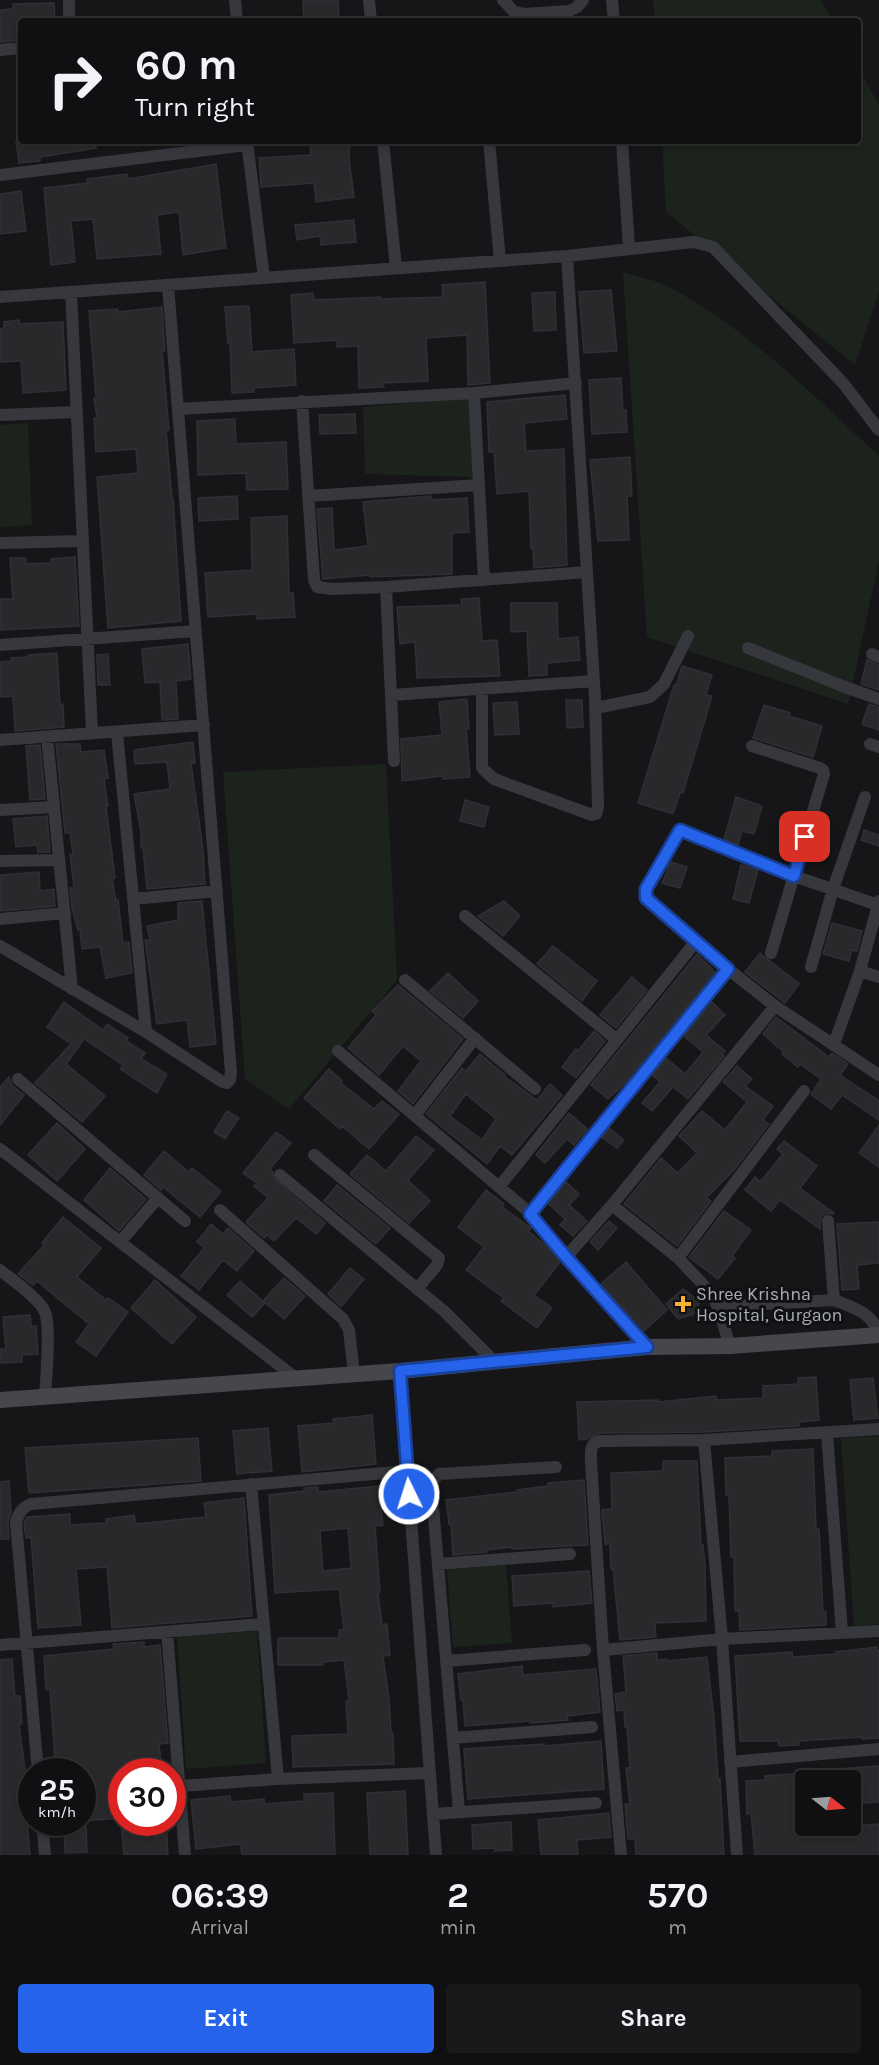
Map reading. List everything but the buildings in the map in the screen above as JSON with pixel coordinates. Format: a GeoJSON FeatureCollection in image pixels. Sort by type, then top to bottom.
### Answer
{"type":"FeatureCollection","features":[{"type":"Feature","properties":{"kind":"street"},"geometry":{"type":"LineString","coordinates":[[69,0],[69,18]]}},
{"type":"Feature","properties":{"kind":"street"},"geometry":{"type":"LineString","coordinates":[[235,0],[237,18]]}},
{"type":"Feature","properties":{"kind":"street"},"geometry":{"type":"LineString","coordinates":[[369,0],[371,18]]}},
{"type":"Feature","properties":{"kind":"street"},"geometry":{"type":"LineString","coordinates":[[503,0],[514,12],[524,14],[569,11],[583,0]]}},
{"type":"Feature","properties":{"kind":"street"},"geometry":{"type":"LineString","coordinates":[[612,0],[614,18]]}},
{"type":"Feature","properties":{"kind":"street"},"geometry":{"type":"LineString","coordinates":[[0,50],[18,48]]}},
{"type":"Feature","properties":{"kind":"street"},"geometry":{"type":"LineString","coordinates":[[0,175],[239,144]]}},
{"type":"Feature","properties":{"kind":"street"},"geometry":{"type":"LineString","coordinates":[[247,144],[264,278]]}},
{"type":"Feature","properties":{"kind":"street"},"geometry":{"type":"LineString","coordinates":[[383,144],[396,268]]}},
{"type":"Feature","properties":{"kind":"street"},"geometry":{"type":"LineString","coordinates":[[489,144],[500,261]]}},
{"type":"Feature","properties":{"kind":"street"},"geometry":{"type":"LineString","coordinates":[[622,144],[629,248]]}},
{"type":"Feature","properties":{"kind":"street"},"geometry":{"type":"LineString","coordinates":[[0,297],[567,256],[694,242],[713,247],[843,384],[879,430]]}},
{"type":"Feature","properties":{"kind":"street"},"geometry":{"type":"LineString","coordinates":[[482,689],[482,768],[486,774],[592,815],[596,814],[598,807],[596,708],[567,256]]}},
{"type":"Feature","properties":{"kind":"street"},"geometry":{"type":"LineString","coordinates":[[0,946],[146,1032],[221,1081],[227,1083],[230,1080],[168,285]]}},
{"type":"Feature","properties":{"kind":"street"},"geometry":{"type":"LineString","coordinates":[[71,292],[92,734]]}},
{"type":"Feature","properties":{"kind":"street"},"geometry":{"type":"LineString","coordinates":[[178,409],[474,393],[576,383]]}},
{"type":"Feature","properties":{"kind":"street"},"geometry":{"type":"LineString","coordinates":[[474,393],[484,580]]}},
{"type":"Feature","properties":{"kind":"street"},"geometry":{"type":"LineString","coordinates":[[302,401],[314,580],[317,587],[332,589],[386,587],[588,572]]}},
{"type":"Feature","properties":{"kind":"street"},"geometry":{"type":"LineString","coordinates":[[0,415],[76,411]]}},
{"type":"Feature","properties":{"kind":"street"},"geometry":{"type":"LineString","coordinates":[[309,496],[479,485]]}},
{"type":"Feature","properties":{"kind":"street"},"geometry":{"type":"LineString","coordinates":[[0,543],[82,540]]}},
{"type":"Feature","properties":{"kind":"street"},"geometry":{"type":"LineString","coordinates":[[386,587],[394,761]]}},
{"type":"Feature","properties":{"kind":"street"},"geometry":{"type":"LineString","coordinates":[[0,645],[196,631]]}},
{"type":"Feature","properties":{"kind":"street"},"geometry":{"type":"LineString","coordinates":[[596,708],[650,697],[664,684],[688,636]]}},
{"type":"Feature","properties":{"kind":"street"},"geometry":{"type":"LineString","coordinates":[[748,648],[879,699]]}},
{"type":"Feature","properties":{"kind":"street"},"geometry":{"type":"LineString","coordinates":[[392,695],[594,681]]}},
{"type":"Feature","properties":{"kind":"street"},"geometry":{"type":"LineString","coordinates":[[0,740],[204,725]]}},
{"type":"Feature","properties":{"kind":"street"},"geometry":{"type":"LineString","coordinates":[[117,732],[146,1032]]}},
{"type":"Feature","properties":{"kind":"street"},"geometry":{"type":"LineString","coordinates":[[47,737],[72,989]]}},
{"type":"Feature","properties":{"kind":"street"},"geometry":{"type":"LineString","coordinates":[[752,746],[823,770],[824,774],[771,953]]}},
{"type":"Feature","properties":{"kind":"street"},"geometry":{"type":"LineString","coordinates":[[811,967],[833,889],[865,797]]}},
{"type":"Feature","properties":{"kind":"street"},"geometry":{"type":"LineString","coordinates":[[0,810],[54,807]]}},
{"type":"Feature","properties":{"kind":"street"},"geometry":{"type":"LineString","coordinates":[[834,1044],[860,972],[878,903],[794,876],[680,830],[646,889],[650,902],[775,1006],[879,1075]]}},
{"type":"Feature","properties":{"kind":"street"},"geometry":{"type":"LineString","coordinates":[[0,861],[59,860]]}},
{"type":"Feature","properties":{"kind":"street"},"geometry":{"type":"LineString","coordinates":[[133,899],[217,891]]}},
{"type":"Feature","properties":{"kind":"street"},"geometry":{"type":"LineString","coordinates":[[0,920],[65,913]]}},
{"type":"Feature","properties":{"kind":"street"},"geometry":{"type":"LineString","coordinates":[[465,916],[616,1039]]}},
{"type":"Feature","properties":{"kind":"street"},"geometry":{"type":"LineString","coordinates":[[499,1187],[697,940]]}},
{"type":"Feature","properties":{"kind":"street"},"geometry":{"type":"LineString","coordinates":[[530,1214],[728,969]]}},
{"type":"Feature","properties":{"kind":"street"},"geometry":{"type":"LineString","coordinates":[[860,972],[879,977]]}},
{"type":"Feature","properties":{"kind":"street"},"geometry":{"type":"LineString","coordinates":[[405,980],[536,1089]]}},
{"type":"Feature","properties":{"kind":"street"},"geometry":{"type":"LineString","coordinates":[[566,1257],[612,1205],[775,1006]]}},
{"type":"Feature","properties":{"kind":"street"},"geometry":{"type":"LineString","coordinates":[[415,1114],[475,1038]]}},
{"type":"Feature","properties":{"kind":"street"},"geometry":{"type":"LineString","coordinates":[[338,1051],[415,1114],[530,1214],[647,1347]]}},
{"type":"Feature","properties":{"kind":"street"},"geometry":{"type":"LineString","coordinates":[[18,1079],[185,1221]]}},
{"type":"Feature","properties":{"kind":"street"},"geometry":{"type":"LineString","coordinates":[[678,1258],[804,1091]]}},
{"type":"Feature","properties":{"kind":"street"},"geometry":{"type":"LineString","coordinates":[[0,1149],[297,1379]]}},
{"type":"Feature","properties":{"kind":"street"},"geometry":{"type":"LineString","coordinates":[[314,1155],[439,1258],[437,1265],[417,1289]]}},
{"type":"Feature","properties":{"kind":"street"},"geometry":{"type":"LineString","coordinates":[[280,1175],[445,1312],[494,1361]]}},
{"type":"Feature","properties":{"kind":"street"},"geometry":{"type":"LineString","coordinates":[[120,1242],[158,1198]]}},
{"type":"Feature","properties":{"kind":"street"},"geometry":{"type":"LineString","coordinates":[[612,1205],[678,1258],[710,1292],[718,1307],[730,1346]]}},
{"type":"Feature","properties":{"kind":"street"},"geometry":{"type":"LineString","coordinates":[[220,1210],[343,1319],[350,1330],[354,1374]]}},
{"type":"Feature","properties":{"kind":"street"},"geometry":{"type":"LineString","coordinates":[[828,1221],[834,1300]]}},
{"type":"Feature","properties":{"kind":"street"},"geometry":{"type":"LineString","coordinates":[[0,1270],[45,1311],[47,1324],[45,1397]]}},
{"type":"Feature","properties":{"kind":"street"},"geometry":{"type":"LineString","coordinates":[[0,1400],[400,1371],[647,1347],[730,1346],[879,1335],[877,1327],[870,1318],[859,1310],[834,1300],[718,1307]]}},
{"type":"Feature","properties":{"kind":"street"},"geometry":{"type":"LineString","coordinates":[[400,1371],[436,1855]]}},
{"type":"Feature","properties":{"kind":"street"},"geometry":{"type":"LineString","coordinates":[[621,1855],[603,1650],[591,1448],[595,1442],[600,1441],[704,1440],[879,1429]]}},
{"type":"Feature","properties":{"kind":"street"},"geometry":{"type":"LineString","coordinates":[[827,1433],[842,1633]]}},
{"type":"Feature","properties":{"kind":"street"},"geometry":{"type":"LineString","coordinates":[[704,1440],[722,1639],[737,1855]]}},
{"type":"Feature","properties":{"kind":"street"},"geometry":{"type":"LineString","coordinates":[[459,1811],[431,1489],[439,1474],[556,1467]]}},
{"type":"Feature","properties":{"kind":"street"},"geometry":{"type":"LineString","coordinates":[[37,1758],[16,1522],[23,1507],[30,1504],[407,1471]]}},
{"type":"Feature","properties":{"kind":"street"},"geometry":{"type":"LineString","coordinates":[[251,1484],[278,1779]]}},
{"type":"Feature","properties":{"kind":"street"},"geometry":{"type":"LineString","coordinates":[[438,1564],[570,1554]]}},
{"type":"Feature","properties":{"kind":"street"},"geometry":{"type":"LineString","coordinates":[[0,1645],[263,1624]]}},
{"type":"Feature","properties":{"kind":"street"},"geometry":{"type":"LineString","coordinates":[[603,1650],[722,1639],[879,1631]]}},
{"type":"Feature","properties":{"kind":"street"},"geometry":{"type":"LineString","coordinates":[[167,1632],[178,1758]]}},
{"type":"Feature","properties":{"kind":"street"},"geometry":{"type":"LineString","coordinates":[[446,1661],[585,1650]]}},
{"type":"Feature","properties":{"kind":"street"},"geometry":{"type":"LineString","coordinates":[[453,1738],[592,1727]]}},
{"type":"Feature","properties":{"kind":"street"},"geometry":{"type":"LineString","coordinates":[[730,1761],[879,1749]]}},
{"type":"Feature","properties":{"kind":"street"},"geometry":{"type":"LineString","coordinates":[[186,1786],[278,1779],[429,1773]]}},
{"type":"Feature","properties":{"kind":"street"},"geometry":{"type":"LineString","coordinates":[[433,1814],[596,1803]]}},
{"type":"Feature","properties":{"kind":"street"},"geometry":{"type":"LineString","coordinates":[[43,1836],[45,1855]]}},
{"type":"Feature","properties":{"kind":"street"},"geometry":{"type":"LineString","coordinates":[[184,1836],[185,1855]]}},
{"type":"Feature","properties":{"kind":"shaded area"},"geometry":{"type":"Polygon","coordinates":[[[653,0],[821,0],[831,18],[655,18],[653,0]]]}},
{"type":"Feature","properties":{"kind":"shaded area"},"geometry":{"type":"Polygon","coordinates":[[[861,72],[879,105],[879,292],[855,365],[666,212],[662,144],[861,144],[861,72]]]}},
{"type":"Feature","properties":{"kind":"shaded area"},"geometry":{"type":"Polygon","coordinates":[[[623,272],[666,285],[728,324],[780,366],[879,456],[879,561],[848,704],[647,637],[623,272]]]}},
{"type":"Feature","properties":{"kind":"shaded area"},"geometry":{"type":"Polygon","coordinates":[[[468,398],[473,477],[365,474],[363,407],[468,398]]]}},
{"type":"Feature","properties":{"kind":"shaded area"},"geometry":{"type":"Polygon","coordinates":[[[28,423],[32,525],[0,527],[0,425],[28,423]]]}},
{"type":"Feature","properties":{"kind":"shaded area"},"geometry":{"type":"Polygon","coordinates":[[[386,764],[397,980],[289,1109],[245,1079],[223,772],[386,764]]]}},
{"type":"Feature","properties":{"kind":"shaded area"},"geometry":{"type":"Polygon","coordinates":[[[879,1436],[879,1624],[854,1626],[841,1438],[879,1436]]]}},
{"type":"Feature","properties":{"kind":"shaded area"},"geometry":{"type":"Polygon","coordinates":[[[506,1565],[512,1643],[453,1647],[447,1570],[506,1565]]]}},
{"type":"Feature","properties":{"kind":"shaded area"},"geometry":{"type":"Polygon","coordinates":[[[257,1631],[266,1763],[186,1769],[177,1637],[257,1631]]]}},
{"type":"Feature","properties":{"kind":"place","name":"Shree Krishna Hospital, Gurgaon"},"geometry":{"type":"Point","coordinates":[683,1304]}},
{"type":"Feature","properties":{"kind":"route"},"geometry":{"type":"LineString","coordinates":[[409,1494],[400,1371],[647,1347],[530,1214],[728,969],[646,898],[646,889],[680,830],[794,876],[805,837]]}}]}
